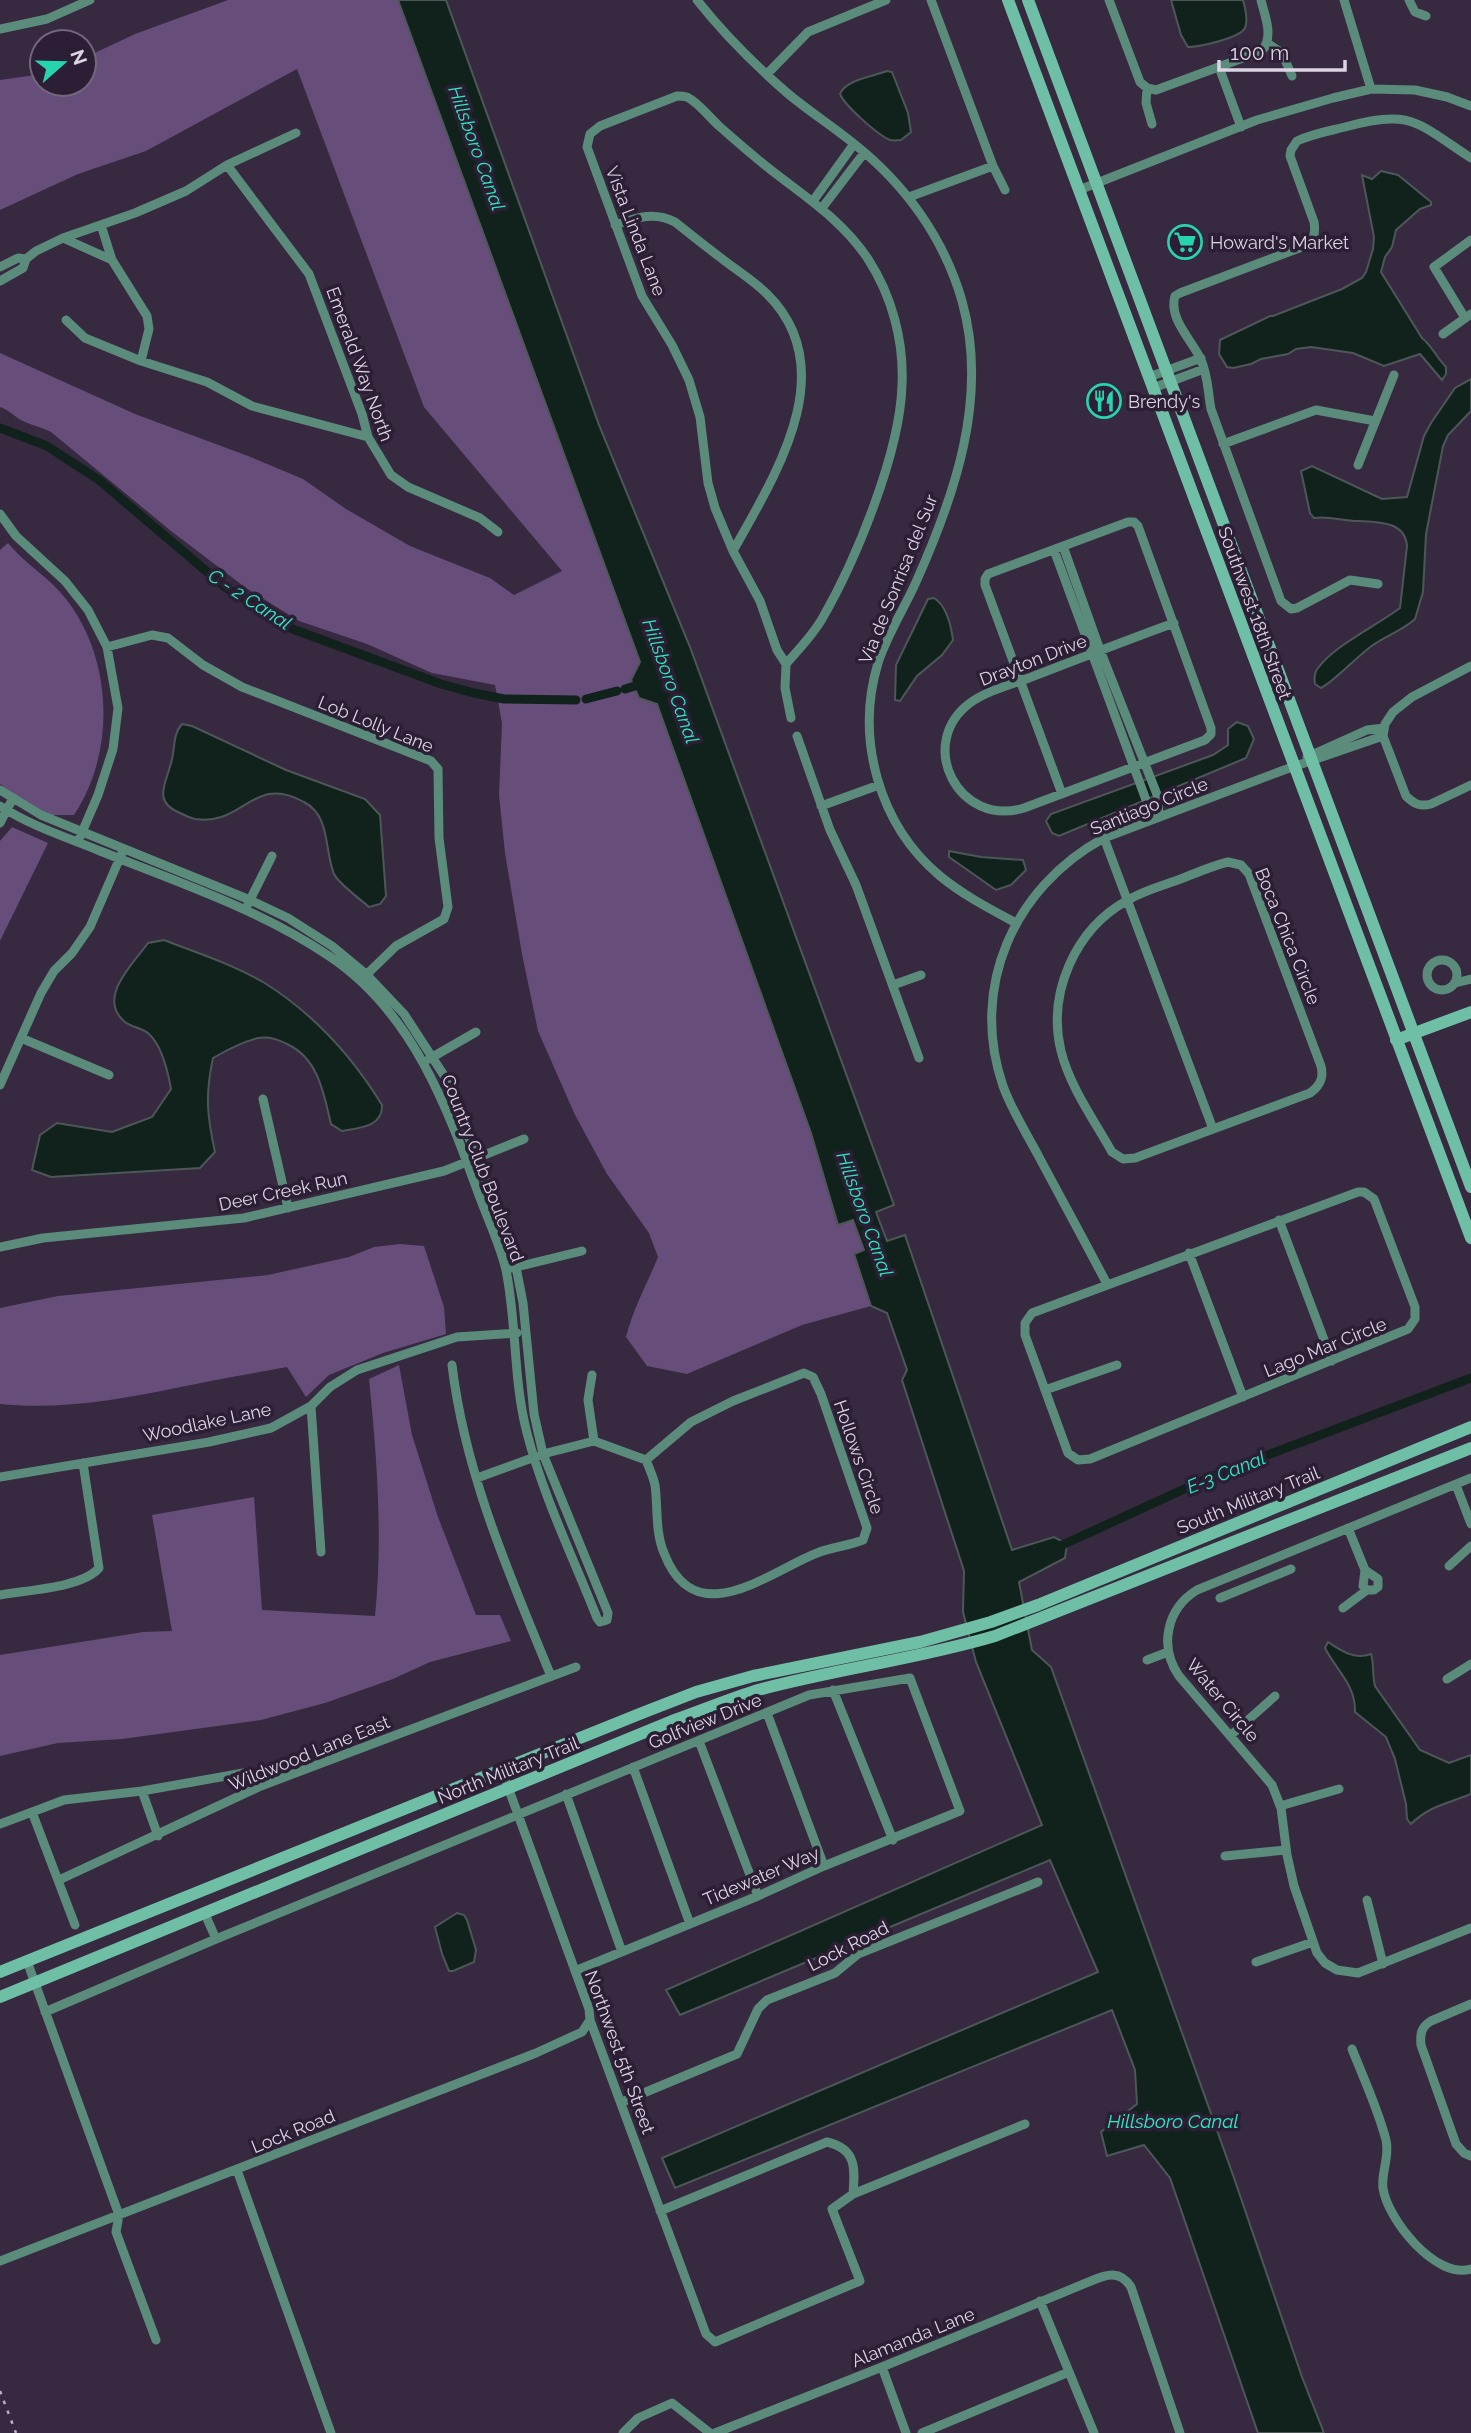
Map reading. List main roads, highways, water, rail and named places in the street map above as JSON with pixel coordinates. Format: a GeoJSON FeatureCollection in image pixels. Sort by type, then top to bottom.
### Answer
{"type":"FeatureCollection","features":[{"type":"Feature","properties":{"kind":"water","name":"Hillsboro Canal"},"geometry":{"type":"Polygon","coordinates":[[[398,0],[446,0],[599,425],[690,647],[894,1205],[876,1212],[887,1241],[905,1235],[1012,1550],[1054,1537],[1067,1544],[1065,1558],[1019,1582],[1032,1650],[1051,1667],[1324,2433],[1258,2433],[1170,2178],[1144,2145],[1107,2156],[1101,2132],[1137,2104],[1135,2070],[1112,2010],[675,2188],[662,2158],[1098,1972],[1050,1860],[680,2015],[666,1990],[1042,1825],[976,1662],[963,1612],[964,1571],[902,1380],[907,1370],[887,1313],[871,1306],[854,1254],[864,1250],[853,1220],[838,1225],[811,1133],[657,704],[639,698],[631,680],[640,662],[398,0]]]}},
{"type":"Feature","properties":{"kind":"water"},"geometry":{"type":"Polygon","coordinates":[[[1171,0],[1243,0],[1245,28],[1242,32],[1210,44],[1188,47],[1181,35],[1171,0]]]}},
{"type":"Feature","properties":{"kind":"water"},"geometry":{"type":"Polygon","coordinates":[[[887,71],[892,72],[908,113],[911,132],[901,140],[890,140],[878,132],[855,113],[840,94],[854,82],[887,71]]]}},
{"type":"Feature","properties":{"kind":"water"},"geometry":{"type":"Polygon","coordinates":[[[1381,171],[1398,175],[1431,202],[1431,205],[1420,209],[1396,230],[1381,272],[1422,338],[1446,367],[1442,380],[1420,354],[1384,366],[1353,353],[1311,347],[1296,349],[1288,354],[1261,359],[1251,364],[1227,367],[1219,354],[1220,340],[1362,278],[1373,249],[1374,237],[1362,175],[1372,179],[1381,171]]]}},
{"type":"Feature","properties":{"kind":"water"},"geometry":{"type":"Polygon","coordinates":[[[1471,379],[1471,411],[1448,435],[1443,446],[1426,534],[1423,592],[1415,619],[1373,645],[1321,688],[1315,684],[1315,676],[1325,660],[1400,608],[1407,546],[1401,532],[1389,524],[1314,518],[1310,513],[1301,471],[1312,466],[1382,499],[1407,497],[1424,436],[1431,423],[1455,388],[1471,379]]]}},
{"type":"Feature","properties":{"kind":"water"},"geometry":{"type":"Polygon","coordinates":[[[934,598],[950,622],[953,640],[942,655],[917,676],[900,701],[895,700],[896,665],[928,599],[934,598]]]}},
{"type":"Feature","properties":{"kind":"water"},"geometry":{"type":"Polygon","coordinates":[[[1237,722],[1248,726],[1254,739],[1246,758],[1059,836],[1052,833],[1046,821],[1051,814],[1213,755],[1228,745],[1228,729],[1237,722]]]}},
{"type":"Feature","properties":{"kind":"water"},"geometry":{"type":"Polygon","coordinates":[[[182,724],[192,726],[286,770],[365,799],[380,815],[386,896],[380,904],[369,907],[336,878],[323,825],[313,808],[304,802],[287,795],[272,794],[260,797],[225,816],[211,819],[193,819],[171,808],[163,797],[163,790],[176,736],[182,724]]]}},
{"type":"Feature","properties":{"kind":"water"},"geometry":{"type":"Polygon","coordinates":[[[949,851],[1023,860],[1026,870],[1011,885],[996,890],[949,857],[949,851]]]}},
{"type":"Feature","properties":{"kind":"water"},"geometry":{"type":"Polygon","coordinates":[[[164,940],[263,982],[298,1007],[330,1037],[358,1069],[382,1105],[379,1118],[369,1125],[342,1131],[331,1124],[319,1079],[307,1060],[289,1045],[270,1038],[258,1038],[213,1058],[208,1105],[215,1152],[200,1168],[51,1177],[32,1170],[40,1135],[57,1123],[112,1132],[152,1117],[171,1089],[158,1045],[146,1032],[125,1022],[117,1013],[114,1002],[120,981],[148,943],[164,940]]]}},
{"type":"Feature","properties":{"kind":"water"},"geometry":{"type":"Polygon","coordinates":[[[1328,1642],[1354,1655],[1371,1654],[1375,1686],[1420,1750],[1449,1763],[1471,1755],[1471,1794],[1432,1809],[1411,1824],[1407,1819],[1395,1759],[1386,1737],[1355,1712],[1349,1686],[1325,1648],[1328,1642]]]}},
{"type":"Feature","properties":{"kind":"water"},"geometry":{"type":"Polygon","coordinates":[[[457,1913],[464,1915],[467,1920],[476,1950],[474,1962],[449,1971],[435,1927],[457,1913]]]}},
{"type":"Feature","properties":{"kind":"waterway","name":"C - 2 Canal"},"geometry":{"type":"LineString","coordinates":[[0,428],[47,446],[99,480],[225,587],[290,628],[441,684],[474,693],[504,699],[576,700]]}},
{"type":"Feature","properties":{"kind":"waterway"},"geometry":{"type":"LineString","coordinates":[[625,689],[645,683]]}},
{"type":"Feature","properties":{"kind":"waterway","name":"C - 2 Canal"},"geometry":{"type":"LineString","coordinates":[[586,699],[617,691]]}},
{"type":"Feature","properties":{"kind":"waterway","name":"E-3 Canal"},"geometry":{"type":"LineString","coordinates":[[1058,1547],[1217,1474],[1471,1378]]}},
{"type":"Feature","properties":{"kind":"railway"},"geometry":{"type":"LineString","coordinates":[[0,2391],[16,2433]]}},
{"type":"Feature","properties":{"kind":"place","name":"Howard's Market"},"geometry":{"type":"Point","coordinates":[1185,242]}},
{"type":"Feature","properties":{"kind":"place","name":"Brendy's"},"geometry":{"type":"Point","coordinates":[1104,401]}}]}
